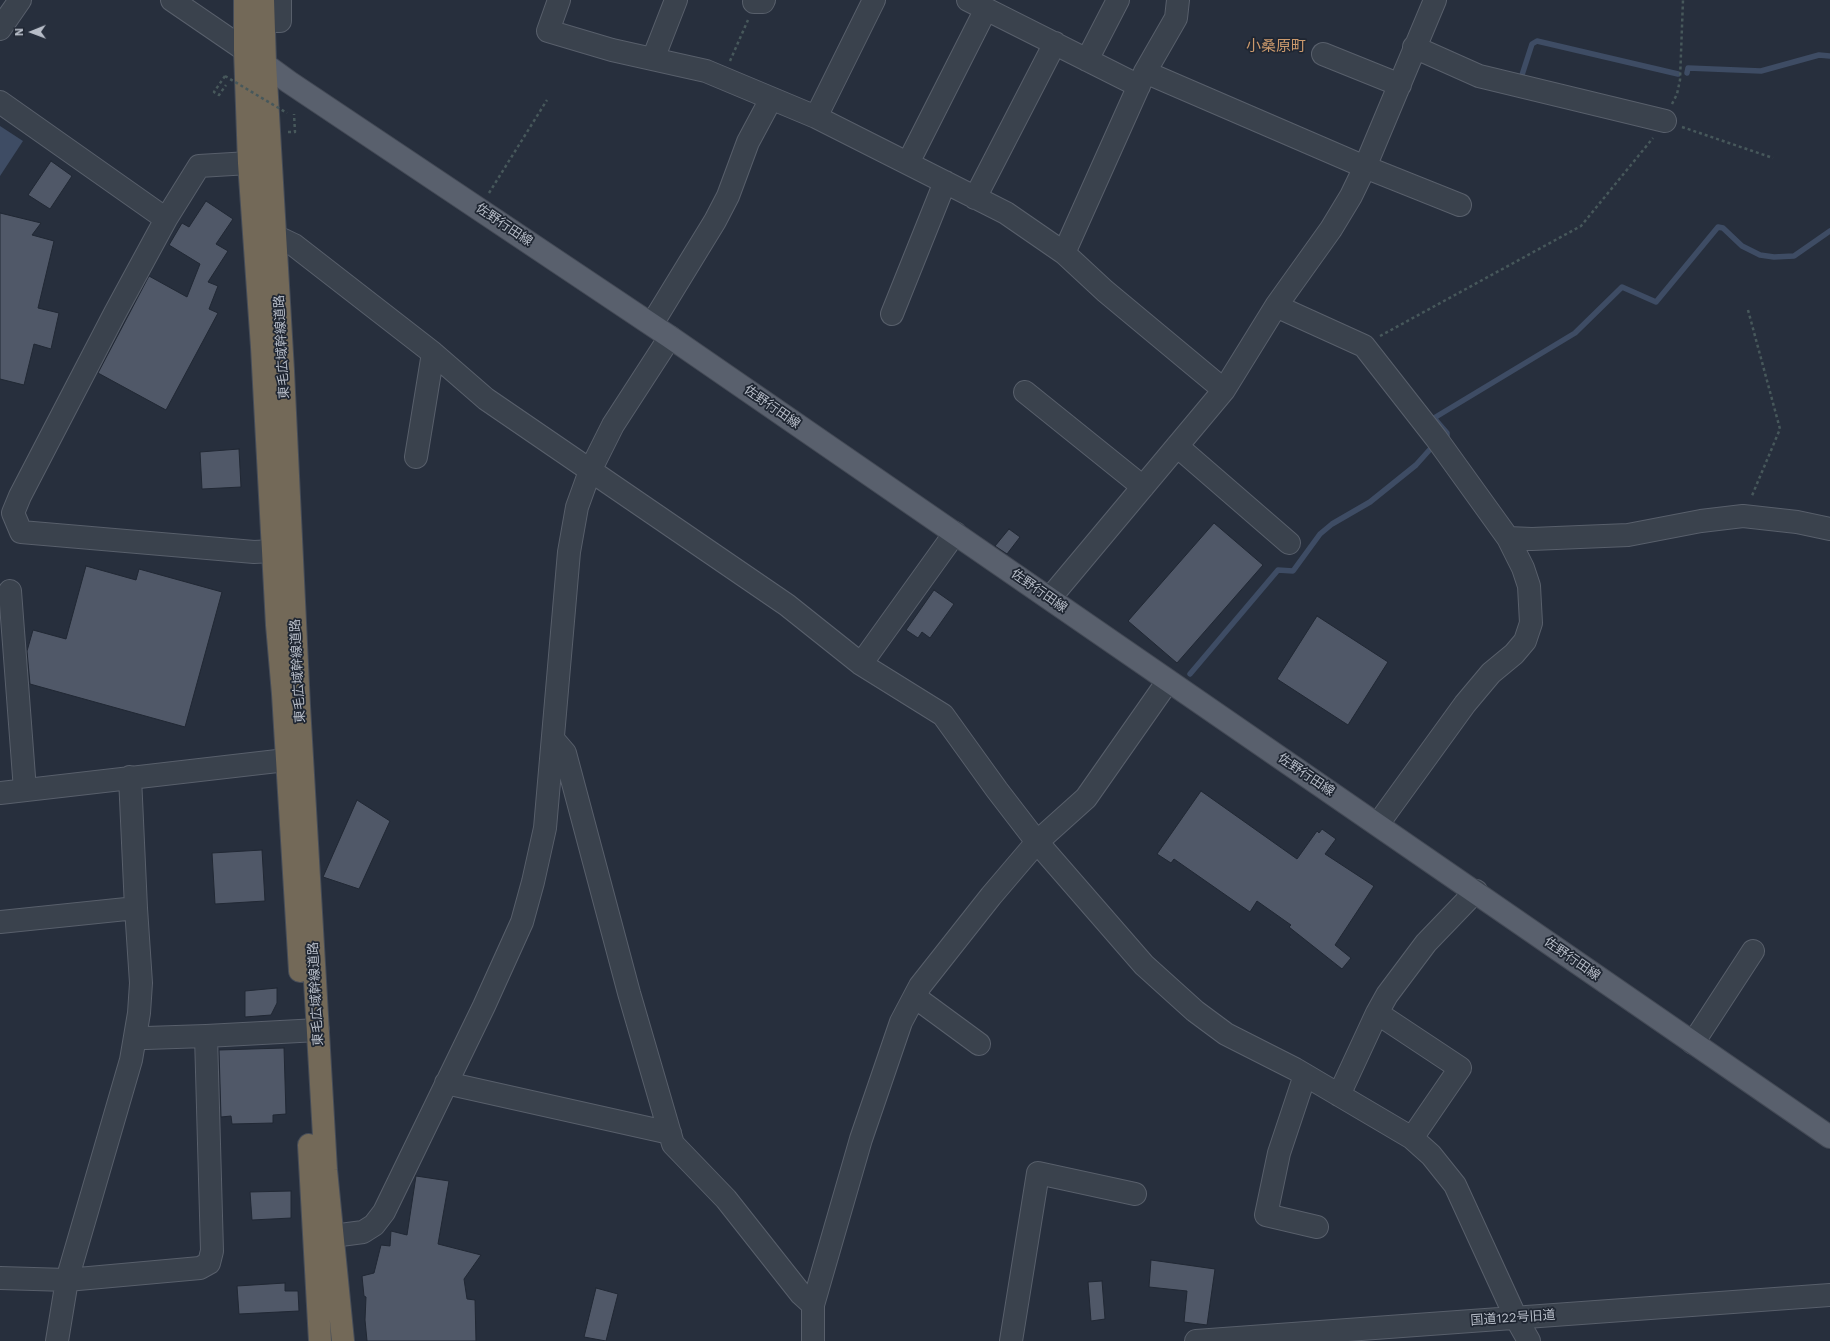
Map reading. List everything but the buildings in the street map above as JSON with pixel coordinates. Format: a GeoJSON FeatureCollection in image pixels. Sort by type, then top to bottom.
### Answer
{"type":"FeatureCollection","features":[{"type":"Feature","properties":{"kind":"highway","name":"東毛広域幹線道路"},"geometry":{"type":"LineString","coordinates":[[245,0],[245,50],[249,163],[262,347],[286,760],[311,1030],[343,1341]]}},
{"type":"Feature","properties":{"kind":"highway","name":"東毛広域幹線道路"},"geometry":{"type":"LineString","coordinates":[[263,11],[284,386],[299,706],[311,1030],[320,1341]]}},
{"type":"Feature","properties":{"kind":"main road","name":"佐野行田線"},"geometry":{"type":"LineString","coordinates":[[245,50],[265,63],[289,82],[652,324],[1168,681],[1476,891],[1693,1043],[1828,1131]]}},
{"type":"Feature","properties":{"kind":"street"},"geometry":{"type":"LineString","coordinates":[[0,29],[20,0]]}},
{"type":"Feature","properties":{"kind":"street"},"geometry":{"type":"LineString","coordinates":[[172,0],[245,50]]}},
{"type":"Feature","properties":{"kind":"street"},"geometry":{"type":"LineString","coordinates":[[263,11],[280,21],[280,0]]}},
{"type":"Feature","properties":{"kind":"street"},"geometry":{"type":"LineString","coordinates":[[559,0],[548,31],[612,50],[706,71],[816,117],[1006,213],[1064,253],[1105,291],[1224,390]]}},
{"type":"Feature","properties":{"kind":"street"},"geometry":{"type":"LineString","coordinates":[[653,59],[676,0]]}},
{"type":"Feature","properties":{"kind":"street"},"geometry":{"type":"LineString","coordinates":[[816,117],[874,0]]}},
{"type":"Feature","properties":{"kind":"street"},"geometry":{"type":"LineString","coordinates":[[1087,60],[1118,0]]}},
{"type":"Feature","properties":{"kind":"street"},"geometry":{"type":"LineString","coordinates":[[1064,253],[1142,79],[1176,18],[1178,0]]}},
{"type":"Feature","properties":{"kind":"street"},"geometry":{"type":"LineString","coordinates":[[1050,598],[1224,390],[1276,306],[1331,229],[1351,196],[1365,167],[1435,0]]}},
{"type":"Feature","properties":{"kind":"street"},"geometry":{"type":"LineString","coordinates":[[908,163],[977,4],[1087,60],[1142,79],[1460,206]]}},
{"type":"Feature","properties":{"kind":"street"},"geometry":{"type":"LineString","coordinates":[[975,198],[1055,44]]}},
{"type":"Feature","properties":{"kind":"street"},"geometry":{"type":"LineString","coordinates":[[1414,47],[1479,76],[1665,121]]}},
{"type":"Feature","properties":{"kind":"street"},"geometry":{"type":"LineString","coordinates":[[1323,54],[1400,85]]}},
{"type":"Feature","properties":{"kind":"street"},"geometry":{"type":"LineString","coordinates":[[652,324],[715,221],[728,196],[748,142],[771,99]]}},
{"type":"Feature","properties":{"kind":"street"},"geometry":{"type":"LineString","coordinates":[[0,102],[166,219]]}},
{"type":"Feature","properties":{"kind":"street"},"geometry":{"type":"LineString","coordinates":[[249,163],[200,166],[166,219],[111,320],[20,496],[7,513],[21,532],[254,552],[273,551]]}},
{"type":"Feature","properties":{"kind":"street"},"geometry":{"type":"LineString","coordinates":[[892,314],[944,182]]}},
{"type":"Feature","properties":{"kind":"street"},"geometry":{"type":"LineString","coordinates":[[275,236],[294,245],[433,353],[486,399],[787,605],[861,664],[944,715],[997,790],[1037,842],[1144,965],[1195,1010],[1226,1034],[1305,1075],[1412,1138],[1431,1155],[1455,1185],[1516,1318],[1529,1341]]}},
{"type":"Feature","properties":{"kind":"street"},"geometry":{"type":"LineString","coordinates":[[1276,306],[1364,346],[1436,438],[1508,538],[1523,568],[1529,586],[1531,622],[1525,641],[1514,654],[1491,673],[1465,704],[1378,824]]}},
{"type":"Feature","properties":{"kind":"street"},"geometry":{"type":"LineString","coordinates":[[333,1236],[363,1232],[374,1225],[384,1212],[484,1006],[522,922],[545,828],[569,552],[577,507],[590,471],[612,425],[670,337]]}},
{"type":"Feature","properties":{"kind":"street"},"geometry":{"type":"LineString","coordinates":[[416,457],[433,353]]}},
{"type":"Feature","properties":{"kind":"street"},"geometry":{"type":"LineString","coordinates":[[1025,392],[1143,487]]}},
{"type":"Feature","properties":{"kind":"street"},"geometry":{"type":"LineString","coordinates":[[1177,446],[1289,543]]}},
{"type":"Feature","properties":{"kind":"street"},"geometry":{"type":"LineString","coordinates":[[1508,538],[1532,539],[1628,535],[1701,521],[1743,516],[1797,522],[1830,529]]}},
{"type":"Feature","properties":{"kind":"street"},"geometry":{"type":"LineString","coordinates":[[861,664],[955,533]]}},
{"type":"Feature","properties":{"kind":"street"},"geometry":{"type":"LineString","coordinates":[[10,591],[25,790]]}},
{"type":"Feature","properties":{"kind":"street"},"geometry":{"type":"LineString","coordinates":[[813,1341],[813,1305],[864,1132],[901,1022],[920,986],[991,896],[1037,842],[1086,798],[1168,681]]}},
{"type":"Feature","properties":{"kind":"street"},"geometry":{"type":"LineString","coordinates":[[553,739],[565,754],[629,993],[673,1144],[726,1199],[801,1294],[813,1305]]}},
{"type":"Feature","properties":{"kind":"street"},"geometry":{"type":"LineString","coordinates":[[0,793],[286,760]]}},
{"type":"Feature","properties":{"kind":"street"},"geometry":{"type":"LineString","coordinates":[[57,1341],[67,1280],[131,1060],[135,1037],[141,982],[130,777]]}},
{"type":"Feature","properties":{"kind":"street"},"geometry":{"type":"LineString","coordinates":[[1339,1095],[1377,1013],[1387,995],[1426,943],[1476,891]]}},
{"type":"Feature","properties":{"kind":"street"},"geometry":{"type":"LineString","coordinates":[[0,922],[136,908]]}},
{"type":"Feature","properties":{"kind":"street"},"geometry":{"type":"LineString","coordinates":[[1693,1043],[1753,951]]}},
{"type":"Feature","properties":{"kind":"street"},"geometry":{"type":"LineString","coordinates":[[915,998],[979,1044]]}},
{"type":"Feature","properties":{"kind":"street"},"geometry":{"type":"LineString","coordinates":[[1377,1013],[1460,1068],[1412,1138]]}},
{"type":"Feature","properties":{"kind":"street"},"geometry":{"type":"LineString","coordinates":[[135,1037],[206,1036],[311,1030]]}},
{"type":"Feature","properties":{"kind":"street"},"geometry":{"type":"LineString","coordinates":[[0,1278],[67,1280],[200,1268],[209,1263],[212,1251],[206,1036]]}},
{"type":"Feature","properties":{"kind":"street"},"geometry":{"type":"LineString","coordinates":[[1305,1075],[1279,1153],[1266,1215],[1317,1227]]}},
{"type":"Feature","properties":{"kind":"street"},"geometry":{"type":"LineString","coordinates":[[446,1083],[670,1133]]}},
{"type":"Feature","properties":{"kind":"street"},"geometry":{"type":"LineString","coordinates":[[1011,1341],[1038,1173],[1135,1194]]}},
{"type":"Feature","properties":{"kind":"street","name":"国道122号旧道"},"geometry":{"type":"LineString","coordinates":[[1196,1341],[1404,1333],[1516,1318],[1830,1295]]}},
{"type":"Feature","properties":{"kind":"path"},"geometry":{"type":"LineString","coordinates":[[1364,346],[1581,226],[1651,141],[1665,121],[1677,94],[1680,80],[1683,0]]}},
{"type":"Feature","properties":{"kind":"path"},"geometry":{"type":"LineString","coordinates":[[722,78],[759,1]]}},
{"type":"Feature","properties":{"kind":"path"},"geometry":{"type":"LineString","coordinates":[[228,82],[219,95],[214,92],[225,76],[287,113],[288,119]]}},
{"type":"Feature","properties":{"kind":"path"},"geometry":{"type":"LineString","coordinates":[[232,77],[234,90]]}},
{"type":"Feature","properties":{"kind":"path"},"geometry":{"type":"LineString","coordinates":[[485,199],[547,100]]}},
{"type":"Feature","properties":{"kind":"path"},"geometry":{"type":"LineString","coordinates":[[280,114],[286,108]]}},
{"type":"Feature","properties":{"kind":"path"},"geometry":{"type":"LineString","coordinates":[[288,126],[288,132],[295,132],[294,114]]}},
{"type":"Feature","properties":{"kind":"path"},"geometry":{"type":"LineString","coordinates":[[1665,121],[1773,158]]}},
{"type":"Feature","properties":{"kind":"path"},"geometry":{"type":"LineString","coordinates":[[1743,516],[1780,429],[1748,310]]}},
{"type":"Feature","properties":{"kind":"water"},"geometry":{"type":"Polygon","coordinates":[[[0,126],[23,141],[0,176],[0,126]]]}},
{"type":"Feature","properties":{"kind":"waterway"},"geometry":{"type":"LineString","coordinates":[[1521,78],[1532,44],[1537,41],[1678,74]]}},
{"type":"Feature","properties":{"kind":"waterway"},"geometry":{"type":"LineString","coordinates":[[1687,73],[1688,68],[1761,71],[1819,55],[1830,56]]}},
{"type":"Feature","properties":{"kind":"waterway"},"geometry":{"type":"LineString","coordinates":[[1447,437],[1447,433],[1434,418],[1575,333],[1622,287],[1656,302],[1718,227],[1723,228],[1742,246],[1760,255],[1774,257],[1794,256],[1830,231]]}},
{"type":"Feature","properties":{"kind":"waterway"},"geometry":{"type":"LineString","coordinates":[[1190,674],[1278,570],[1293,571],[1320,534],[1332,524],[1370,502],[1416,465],[1433,446]]}},
{"type":"Feature","properties":{"kind":"district","name":"小桑原町"},"geometry":{"type":"Point","coordinates":[1276,47]}}]}
